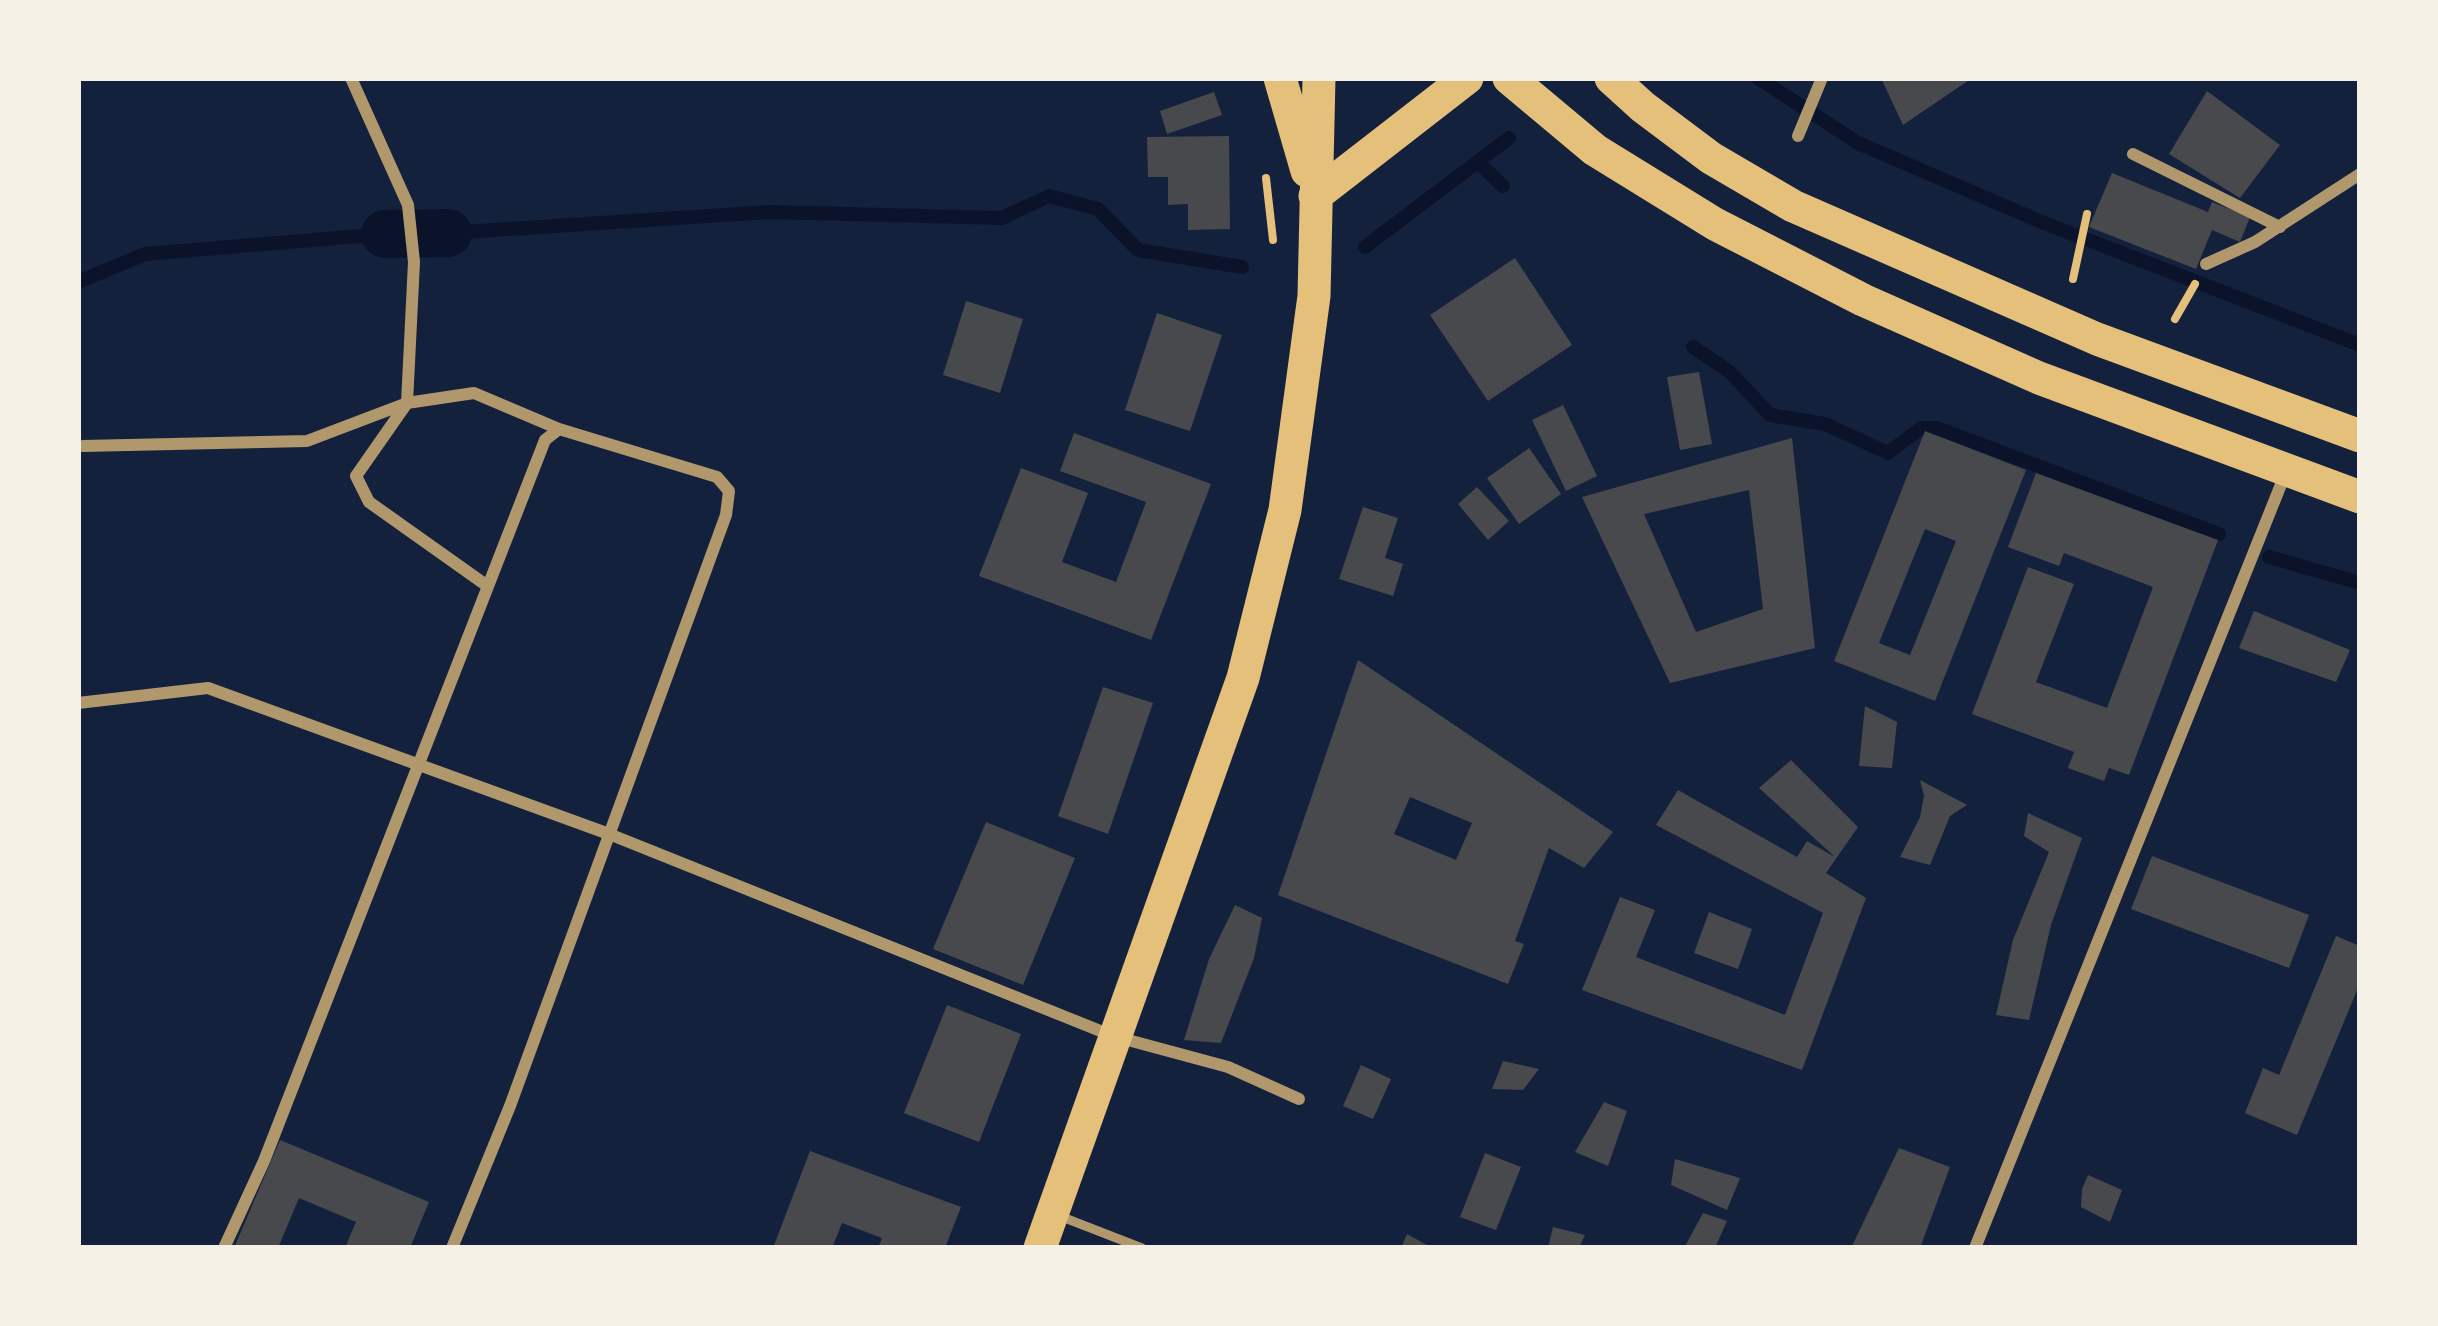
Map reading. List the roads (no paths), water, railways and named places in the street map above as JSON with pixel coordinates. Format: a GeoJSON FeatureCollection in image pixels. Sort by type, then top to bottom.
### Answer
{"type":"FeatureCollection","features":[{"type":"Feature","properties":{"kind":"highway"},"geometry":{"type":"LineString","coordinates":[[1280,78],[1315,196]]}},
{"type":"Feature","properties":{"kind":"highway"},"geometry":{"type":"LineString","coordinates":[[1040,1248],[1243,678],[1285,510],[1314,296],[1319,78]]}},
{"type":"Feature","properties":{"kind":"highway"},"geometry":{"type":"LineString","coordinates":[[1315,196],[1467,78]]}},
{"type":"Feature","properties":{"kind":"highway"},"geometry":{"type":"LineString","coordinates":[[1509,78],[1595,150],[1715,224],[1863,300],[2039,378],[2360,497]]}},
{"type":"Feature","properties":{"kind":"highway"},"geometry":{"type":"LineString","coordinates":[[1611,78],[1712,158],[1793,206],[2097,339],[2360,436]]}},
{"type":"Feature","properties":{"kind":"street"},"geometry":{"type":"LineString","coordinates":[[351,78],[409,205],[414,262],[406,403],[356,476],[369,502],[486,585]]}},
{"type":"Feature","properties":{"kind":"street"},"geometry":{"type":"LineString","coordinates":[[1798,136],[1822,78]]}},
{"type":"Feature","properties":{"kind":"street"},"geometry":{"type":"LineString","coordinates":[[2133,154],[2280,227]]}},
{"type":"Feature","properties":{"kind":"street"},"geometry":{"type":"LineString","coordinates":[[2206,264],[2280,227],[2360,175]]}},
{"type":"Feature","properties":{"kind":"street"},"geometry":{"type":"LineString","coordinates":[[83,446],[307,441],[406,403],[474,394],[559,429],[717,477],[729,491],[726,515],[510,1106],[452,1248]]}},
{"type":"Feature","properties":{"kind":"street"},"geometry":{"type":"LineString","coordinates":[[224,1248],[264,1161],[545,440],[559,429]]}},
{"type":"Feature","properties":{"kind":"street"},"geometry":{"type":"LineString","coordinates":[[1975,1248],[2287,471]]}},
{"type":"Feature","properties":{"kind":"street"},"geometry":{"type":"LineString","coordinates":[[78,703],[208,688],[609,834],[1113,1036],[1228,1067],[1299,1099]]}},
{"type":"Feature","properties":{"kind":"lane"},"geometry":{"type":"LineString","coordinates":[[1054,1214],[1142,1248]]}},
{"type":"Feature","properties":{"kind":"waterway"},"geometry":{"type":"LineString","coordinates":[[1758,78],[1858,143],[2044,223],[2360,345]]}},
{"type":"Feature","properties":{"kind":"waterway"},"geometry":{"type":"LineString","coordinates":[[1365,247],[1509,138]]}},
{"type":"Feature","properties":{"kind":"waterway"},"geometry":{"type":"LineString","coordinates":[[1479,163],[1503,186]]}},
{"type":"Feature","properties":{"kind":"waterway"},"geometry":{"type":"LineString","coordinates":[[448,233],[769,212],[1002,218],[1049,196],[1098,209],[1138,250],[1242,267]]}},
{"type":"Feature","properties":{"kind":"waterway"},"geometry":{"type":"LineString","coordinates":[[385,234],[448,233]]}},
{"type":"Feature","properties":{"kind":"waterway"},"geometry":{"type":"LineString","coordinates":[[78,282],[145,254],[385,234]]}},
{"type":"Feature","properties":{"kind":"waterway"},"geometry":{"type":"LineString","coordinates":[[1693,347],[1730,372],[1770,415],[1825,424],[1888,453],[1921,428],[1937,428],[2219,534]]}},
{"type":"Feature","properties":{"kind":"waterway"},"geometry":{"type":"LineString","coordinates":[[2269,557],[2360,583]]}}]}
